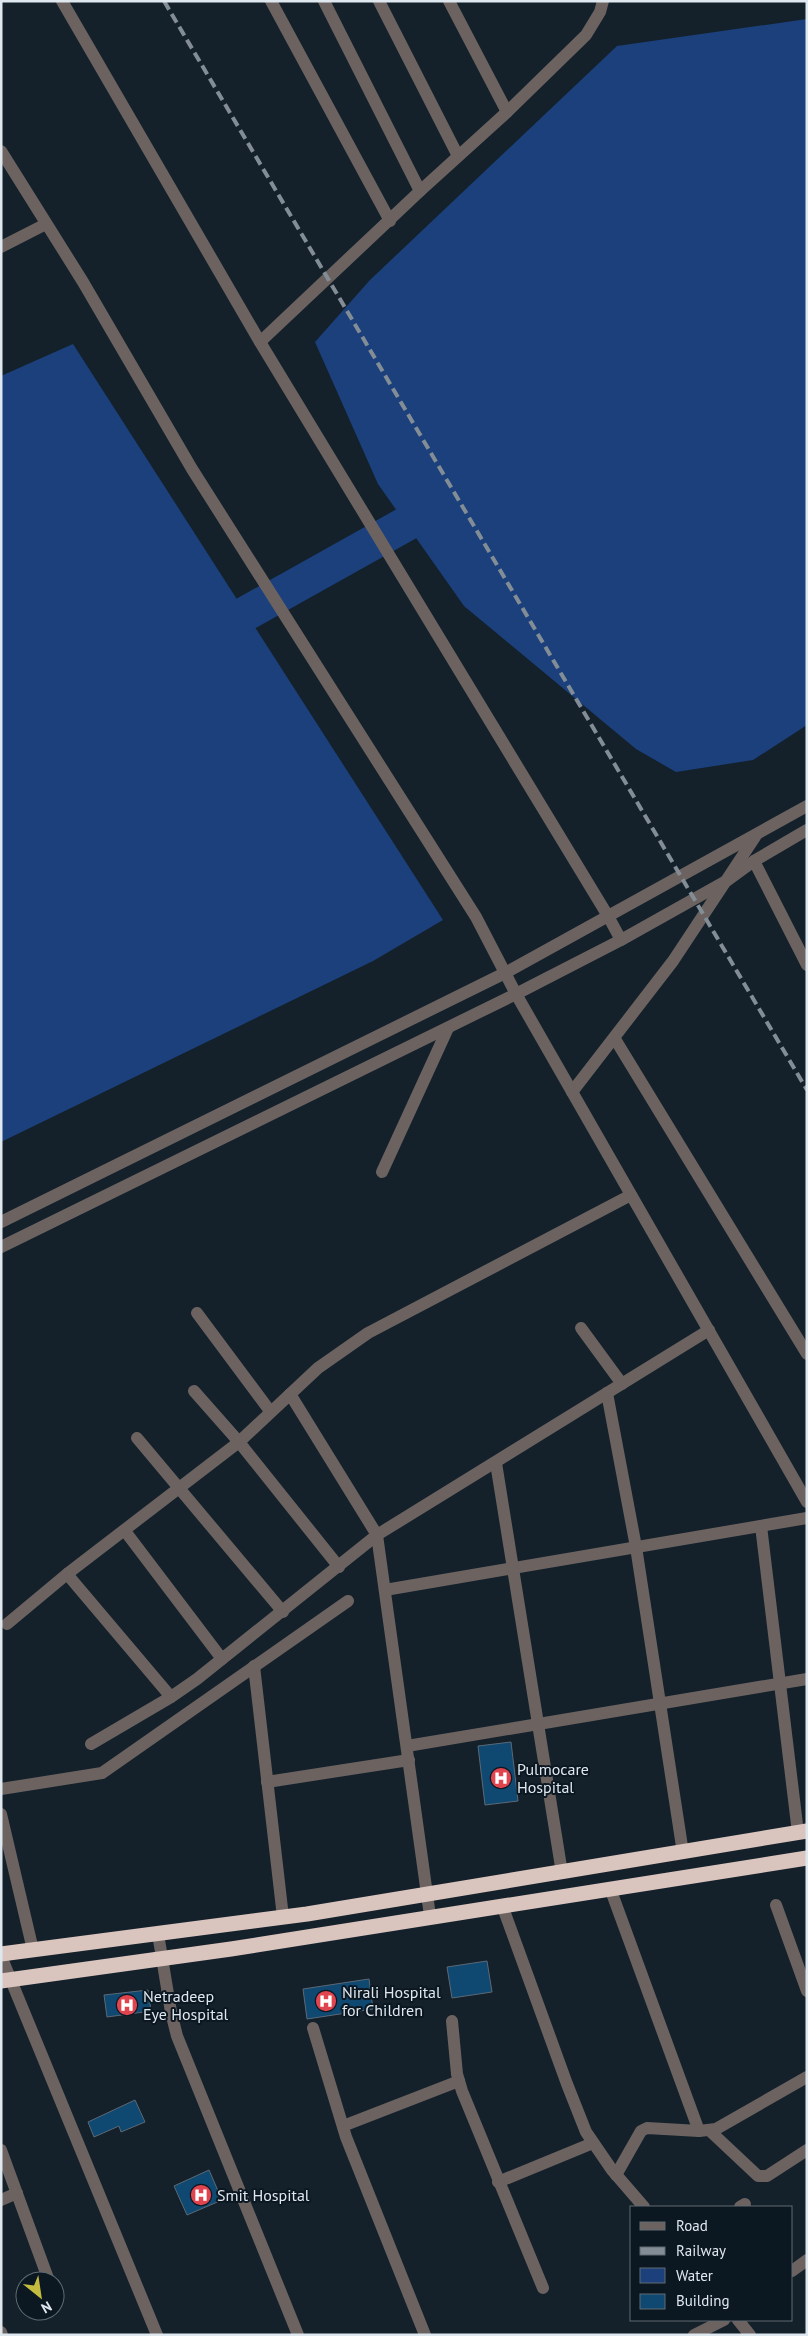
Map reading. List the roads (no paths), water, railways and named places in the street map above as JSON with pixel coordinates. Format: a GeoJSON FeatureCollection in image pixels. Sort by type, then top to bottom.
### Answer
{"type":"FeatureCollection","features":[{"type":"Feature","properties":{"kind":"highway"},"geometry":{"type":"LineString","coordinates":[[1,1955],[283,1917],[562,1873],[802,1832]]}},
{"type":"Feature","properties":{"kind":"highway"},"geometry":{"type":"LineString","coordinates":[[7,1981],[807,1858]]}},
{"type":"Feature","properties":{"kind":"street"},"geometry":{"type":"LineString","coordinates":[[62,1],[260,342],[621,940]]}},
{"type":"Feature","properties":{"kind":"street"},"geometry":{"type":"LineString","coordinates":[[271,1],[390,221]]}},
{"type":"Feature","properties":{"kind":"street"},"geometry":{"type":"LineString","coordinates":[[324,1],[420,191]]}},
{"type":"Feature","properties":{"kind":"street"},"geometry":{"type":"LineString","coordinates":[[379,1],[458,156]]}},
{"type":"Feature","properties":{"kind":"street"},"geometry":{"type":"LineString","coordinates":[[450,1],[507,112]]}},
{"type":"Feature","properties":{"kind":"street"},"geometry":{"type":"LineString","coordinates":[[260,342],[507,112],[586,35],[600,12],[603,1]]}},
{"type":"Feature","properties":{"kind":"street"},"geometry":{"type":"LineString","coordinates":[[1,151],[83,282],[192,470],[476,917],[516,994],[807,1502]]}},
{"type":"Feature","properties":{"kind":"street"},"geometry":{"type":"LineString","coordinates":[[1,247],[46,224]]}},
{"type":"Feature","properties":{"kind":"street"},"geometry":{"type":"LineString","coordinates":[[1,1222],[506,974],[807,806]]}},
{"type":"Feature","properties":{"kind":"street"},"geometry":{"type":"LineString","coordinates":[[1,1247],[448,1028],[621,940],[728,880],[754,860],[807,830]]}},
{"type":"Feature","properties":{"kind":"street"},"geometry":{"type":"LineString","coordinates":[[572,1092],[615,1039],[673,961],[756,835]]}},
{"type":"Feature","properties":{"kind":"street"},"geometry":{"type":"LineString","coordinates":[[754,860],[807,965]]}},
{"type":"Feature","properties":{"kind":"street"},"geometry":{"type":"LineString","coordinates":[[382,1172],[448,1028]]}},
{"type":"Feature","properties":{"kind":"street"},"geometry":{"type":"LineString","coordinates":[[615,1039],[807,1354]]}},
{"type":"Feature","properties":{"kind":"street"},"geometry":{"type":"LineString","coordinates":[[89,1179],[99,1199]]}},
{"type":"Feature","properties":{"kind":"street"},"geometry":{"type":"LineString","coordinates":[[7,1624],[67,1574],[239,1442],[318,1368],[368,1333],[631,1195]]}},
{"type":"Feature","properties":{"kind":"street"},"geometry":{"type":"LineString","coordinates":[[197,1313],[270,1412]]}},
{"type":"Feature","properties":{"kind":"street"},"geometry":{"type":"LineString","coordinates":[[581,1328],[622,1384]]}},
{"type":"Feature","properties":{"kind":"street"},"geometry":{"type":"LineString","coordinates":[[91,1744],[171,1697],[283,1612],[377,1536],[709,1330]]}},
{"type":"Feature","properties":{"kind":"street"},"geometry":{"type":"LineString","coordinates":[[194,1391],[239,1442],[339,1567]]}},
{"type":"Feature","properties":{"kind":"street"},"geometry":{"type":"LineString","coordinates":[[607,1393],[636,1547],[683,1853]]}},
{"type":"Feature","properties":{"kind":"street"},"geometry":{"type":"LineString","coordinates":[[290,1394],[377,1536],[430,1916]]}},
{"type":"Feature","properties":{"kind":"street"},"geometry":{"type":"LineString","coordinates":[[137,1438],[181,1488],[283,1612]]}},
{"type":"Feature","properties":{"kind":"street"},"geometry":{"type":"LineString","coordinates":[[496,1463],[562,1873]]}},
{"type":"Feature","properties":{"kind":"street"},"geometry":{"type":"LineString","coordinates":[[385,1590],[807,1518]]}},
{"type":"Feature","properties":{"kind":"street"},"geometry":{"type":"LineString","coordinates":[[761,1526],[780,1683],[802,1832]]}},
{"type":"Feature","properties":{"kind":"street"},"geometry":{"type":"LineString","coordinates":[[125,1531],[222,1659]]}},
{"type":"Feature","properties":{"kind":"street"},"geometry":{"type":"LineString","coordinates":[[67,1574],[171,1697]]}},
{"type":"Feature","properties":{"kind":"street"},"geometry":{"type":"LineString","coordinates":[[1,1789],[102,1772],[348,1601]]}},
{"type":"Feature","properties":{"kind":"street"},"geometry":{"type":"LineString","coordinates":[[254,1666],[283,1917]]}},
{"type":"Feature","properties":{"kind":"street"},"geometry":{"type":"LineString","coordinates":[[406,1746],[807,1678]]}},
{"type":"Feature","properties":{"kind":"street"},"geometry":{"type":"LineString","coordinates":[[267,1782],[409,1760]]}},
{"type":"Feature","properties":{"kind":"street"},"geometry":{"type":"LineString","coordinates":[[1,1814],[33,1950]]}},
{"type":"Feature","properties":{"kind":"street"},"geometry":{"type":"LineString","coordinates":[[610,1888],[704,2131],[758,2176],[767,2176],[806,2151]]}},
{"type":"Feature","properties":{"kind":"street"},"geometry":{"type":"LineString","coordinates":[[502,1905],[586,2132],[616,2175],[643,2206]]}},
{"type":"Feature","properties":{"kind":"street"},"geometry":{"type":"LineString","coordinates":[[776,1905],[807,1991]]}},
{"type":"Feature","properties":{"kind":"street"},"geometry":{"type":"LineString","coordinates":[[158,1934],[170,2012],[177,2036],[298,2335]]}},
{"type":"Feature","properties":{"kind":"street"},"geometry":{"type":"LineString","coordinates":[[1,1955],[7,1981],[157,2335]]}},
{"type":"Feature","properties":{"kind":"street"},"geometry":{"type":"LineString","coordinates":[[452,2021],[459,2081],[498,2182],[543,2288]]}},
{"type":"Feature","properties":{"kind":"street"},"geometry":{"type":"LineString","coordinates":[[313,2028],[343,2126],[425,2335]]}},
{"type":"Feature","properties":{"kind":"street"},"geometry":{"type":"LineString","coordinates":[[616,2175],[641,2131],[647,2128],[704,2131],[732,2120],[807,2077]]}},
{"type":"Feature","properties":{"kind":"street"},"geometry":{"type":"LineString","coordinates":[[343,2126],[459,2081]]}},
{"type":"Feature","properties":{"kind":"street"},"geometry":{"type":"LineString","coordinates":[[498,2182],[593,2143]]}},
{"type":"Feature","properties":{"kind":"street"},"geometry":{"type":"LineString","coordinates":[[1,2150],[45,2271]]}},
{"type":"Feature","properties":{"kind":"street"},"geometry":{"type":"LineString","coordinates":[[1,2200],[17,2193]]}},
{"type":"Feature","properties":{"kind":"street"},"geometry":{"type":"LineString","coordinates":[[793,2270],[807,2260]]}},
{"type":"Feature","properties":{"kind":"street"},"geometry":{"type":"LineString","coordinates":[[694,2335],[722,2321]]}},
{"type":"Feature","properties":{"kind":"street"},"geometry":{"type":"LineString","coordinates":[[739,2321],[750,2335]]}},
{"type":"Feature","properties":{"kind":"water"},"geometry":{"type":"Polygon","coordinates":[[[807,19],[807,725],[753,760],[676,772],[636,749],[464,606],[378,484],[315,342],[370,280],[617,46],[807,19]]]}},
{"type":"Feature","properties":{"kind":"water"},"geometry":{"type":"Polygon","coordinates":[[[73,344],[443,920],[373,961],[1,1142],[1,376],[73,344]]]}},
{"type":"Feature","properties":{"kind":"waterway"},"geometry":{"type":"LineString","coordinates":[[204,637],[447,501]]}},
{"type":"Feature","properties":{"kind":"railway"},"geometry":{"type":"LineString","coordinates":[[164,1],[807,1090]]}},
{"type":"Feature","properties":{"kind":"place","name":"Pulmocare Hospital"},"geometry":{"type":"Point","coordinates":[501,1778]}},
{"type":"Feature","properties":{"kind":"place","name":"Nirali Hospital for Children"},"geometry":{"type":"Point","coordinates":[326,2001]}},
{"type":"Feature","properties":{"kind":"place","name":"Netradeep Eye Hospital"},"geometry":{"type":"Point","coordinates":[127,2005]}},
{"type":"Feature","properties":{"kind":"place","name":"Smit Hospital"},"geometry":{"type":"Point","coordinates":[201,2195]}}]}
